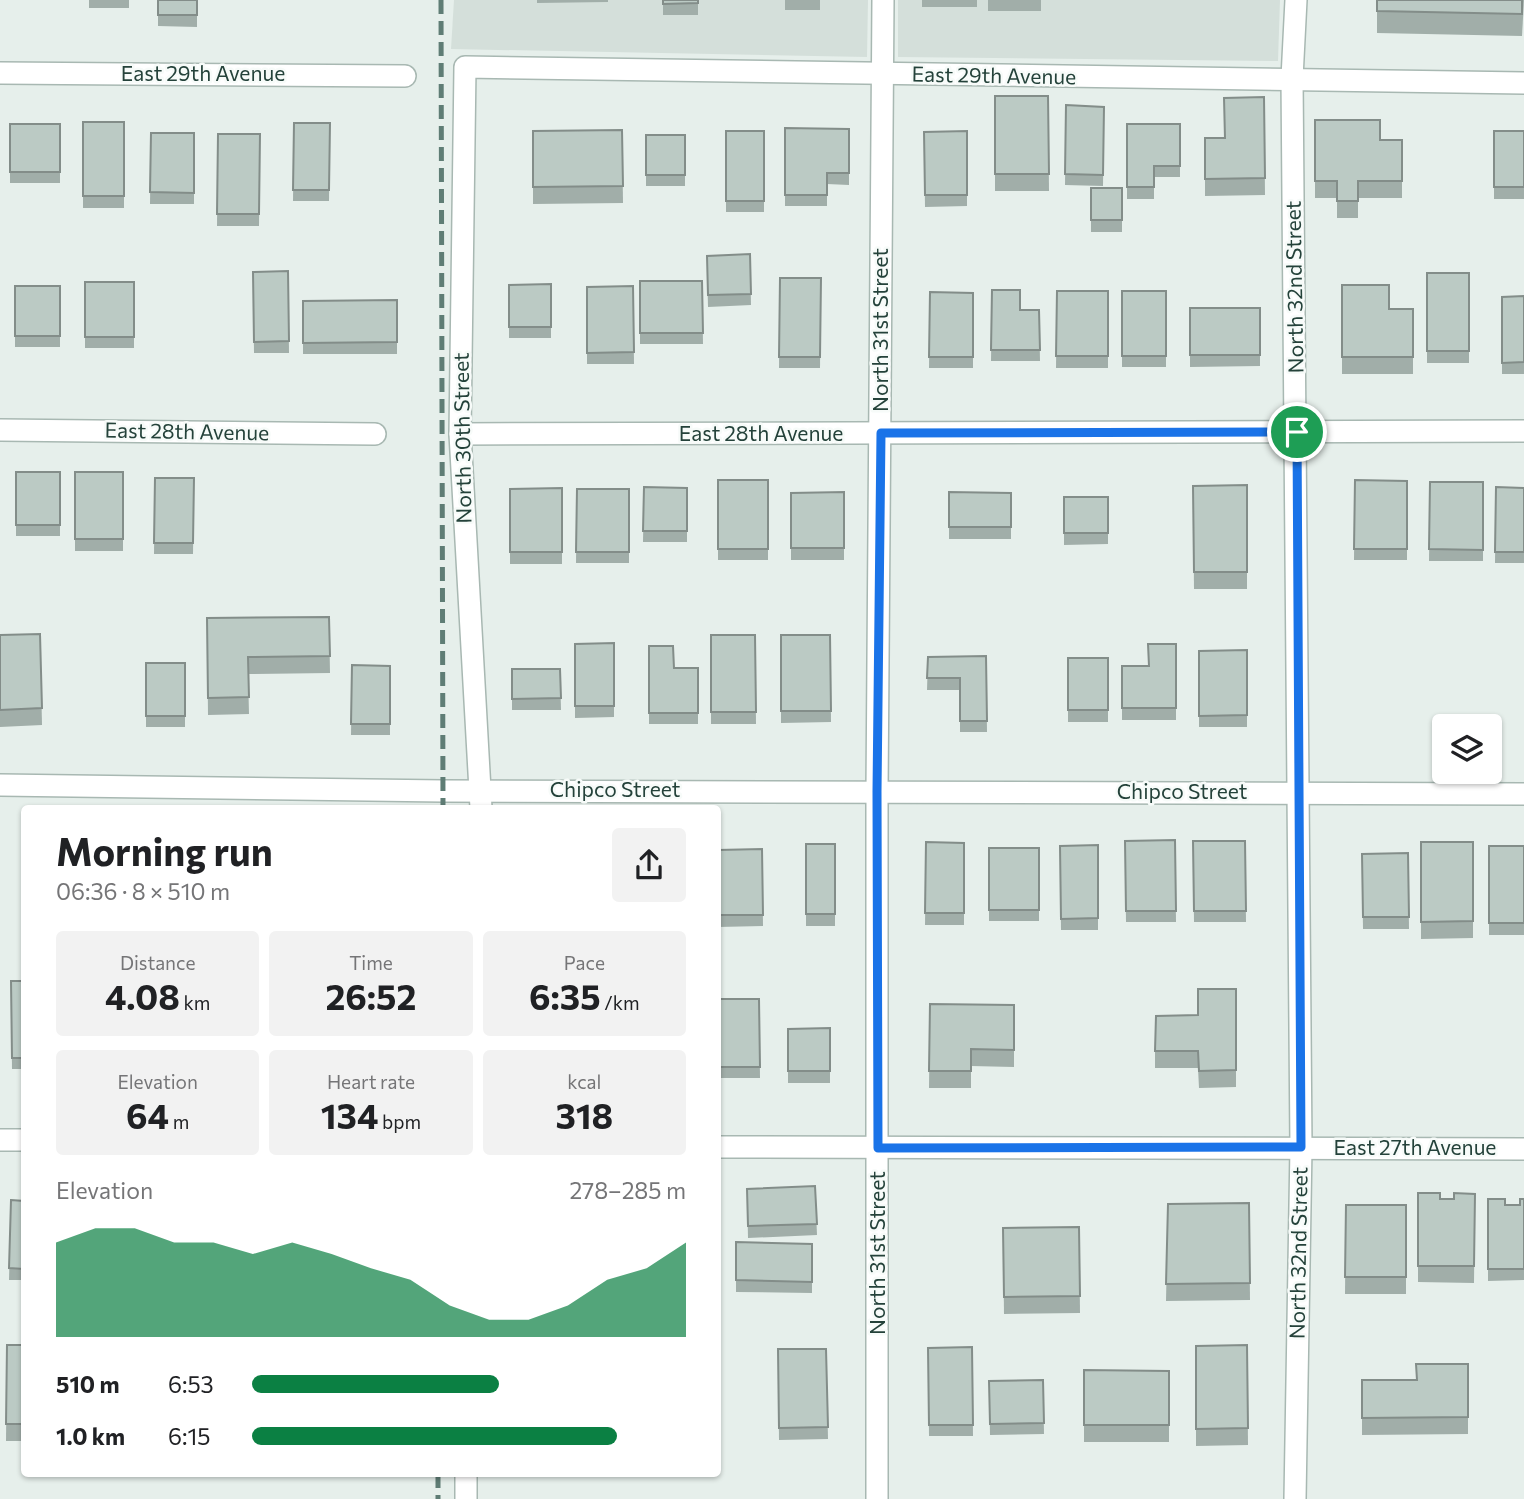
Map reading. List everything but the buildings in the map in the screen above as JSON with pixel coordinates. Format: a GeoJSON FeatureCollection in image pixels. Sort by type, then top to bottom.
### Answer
{"type":"FeatureCollection","features":[{"type":"Feature","properties":{"kind":"street","name":"North 31st Street"},"geometry":{"type":"LineString","coordinates":[[877,1499],[877,792],[883,0]]}},
{"type":"Feature","properties":{"kind":"street","name":"North 32nd Street"},"geometry":{"type":"LineString","coordinates":[[1295,1499],[1301,1147],[1292,78],[1296,0]]}},
{"type":"Feature","properties":{"kind":"street","name":"East 29th Avenue"},"geometry":{"type":"LineString","coordinates":[[465,67],[1524,83]]}},
{"type":"Feature","properties":{"kind":"street","name":"North 30th Street"},"geometry":{"type":"LineString","coordinates":[[465,67],[460,435],[481,799]]}},
{"type":"Feature","properties":{"kind":"street","name":"East 29th Avenue"},"geometry":{"type":"LineString","coordinates":[[0,73],[405,76]]}},
{"type":"Feature","properties":{"kind":"street","name":"East 28th Avenue"},"geometry":{"type":"LineString","coordinates":[[0,430],[375,435]]}},
{"type":"Feature","properties":{"kind":"street","name":"East 28th Avenue"},"geometry":{"type":"LineString","coordinates":[[460,435],[1524,431]]}},
{"type":"Feature","properties":{"kind":"street","name":"Chipco Street"},"geometry":{"type":"LineString","coordinates":[[0,785],[481,799],[877,792],[1524,794]]}},
{"type":"Feature","properties":{"kind":"street"},"geometry":{"type":"LineString","coordinates":[[0,1140],[21,1140]]}},
{"type":"Feature","properties":{"kind":"street","name":"East 27th Avenue"},"geometry":{"type":"LineString","coordinates":[[721,1147],[1524,1149]]}},
{"type":"Feature","properties":{"kind":"street"},"geometry":{"type":"LineString","coordinates":[[466,1477],[466,1499]]}},
{"type":"Feature","properties":{"kind":"shaded area"},"geometry":{"type":"Polygon","coordinates":[[[454,0],[868,0],[867,57],[451,49],[454,0]]]}},
{"type":"Feature","properties":{"kind":"shaded area"},"geometry":{"type":"Polygon","coordinates":[[[898,0],[1280,0],[1278,61],[898,57],[898,0]]]}},
{"type":"Feature","properties":{"kind":"railway"},"geometry":{"type":"LineString","coordinates":[[441,0],[443,805]]}},
{"type":"Feature","properties":{"kind":"railway"},"geometry":{"type":"LineString","coordinates":[[438,1477],[438,1499]]}},
{"type":"Feature","properties":{"kind":"route"},"geometry":{"type":"LineString","coordinates":[[1297,432],[1301,1147],[878,1148],[877,792],[881,433],[1297,432]]}}]}
